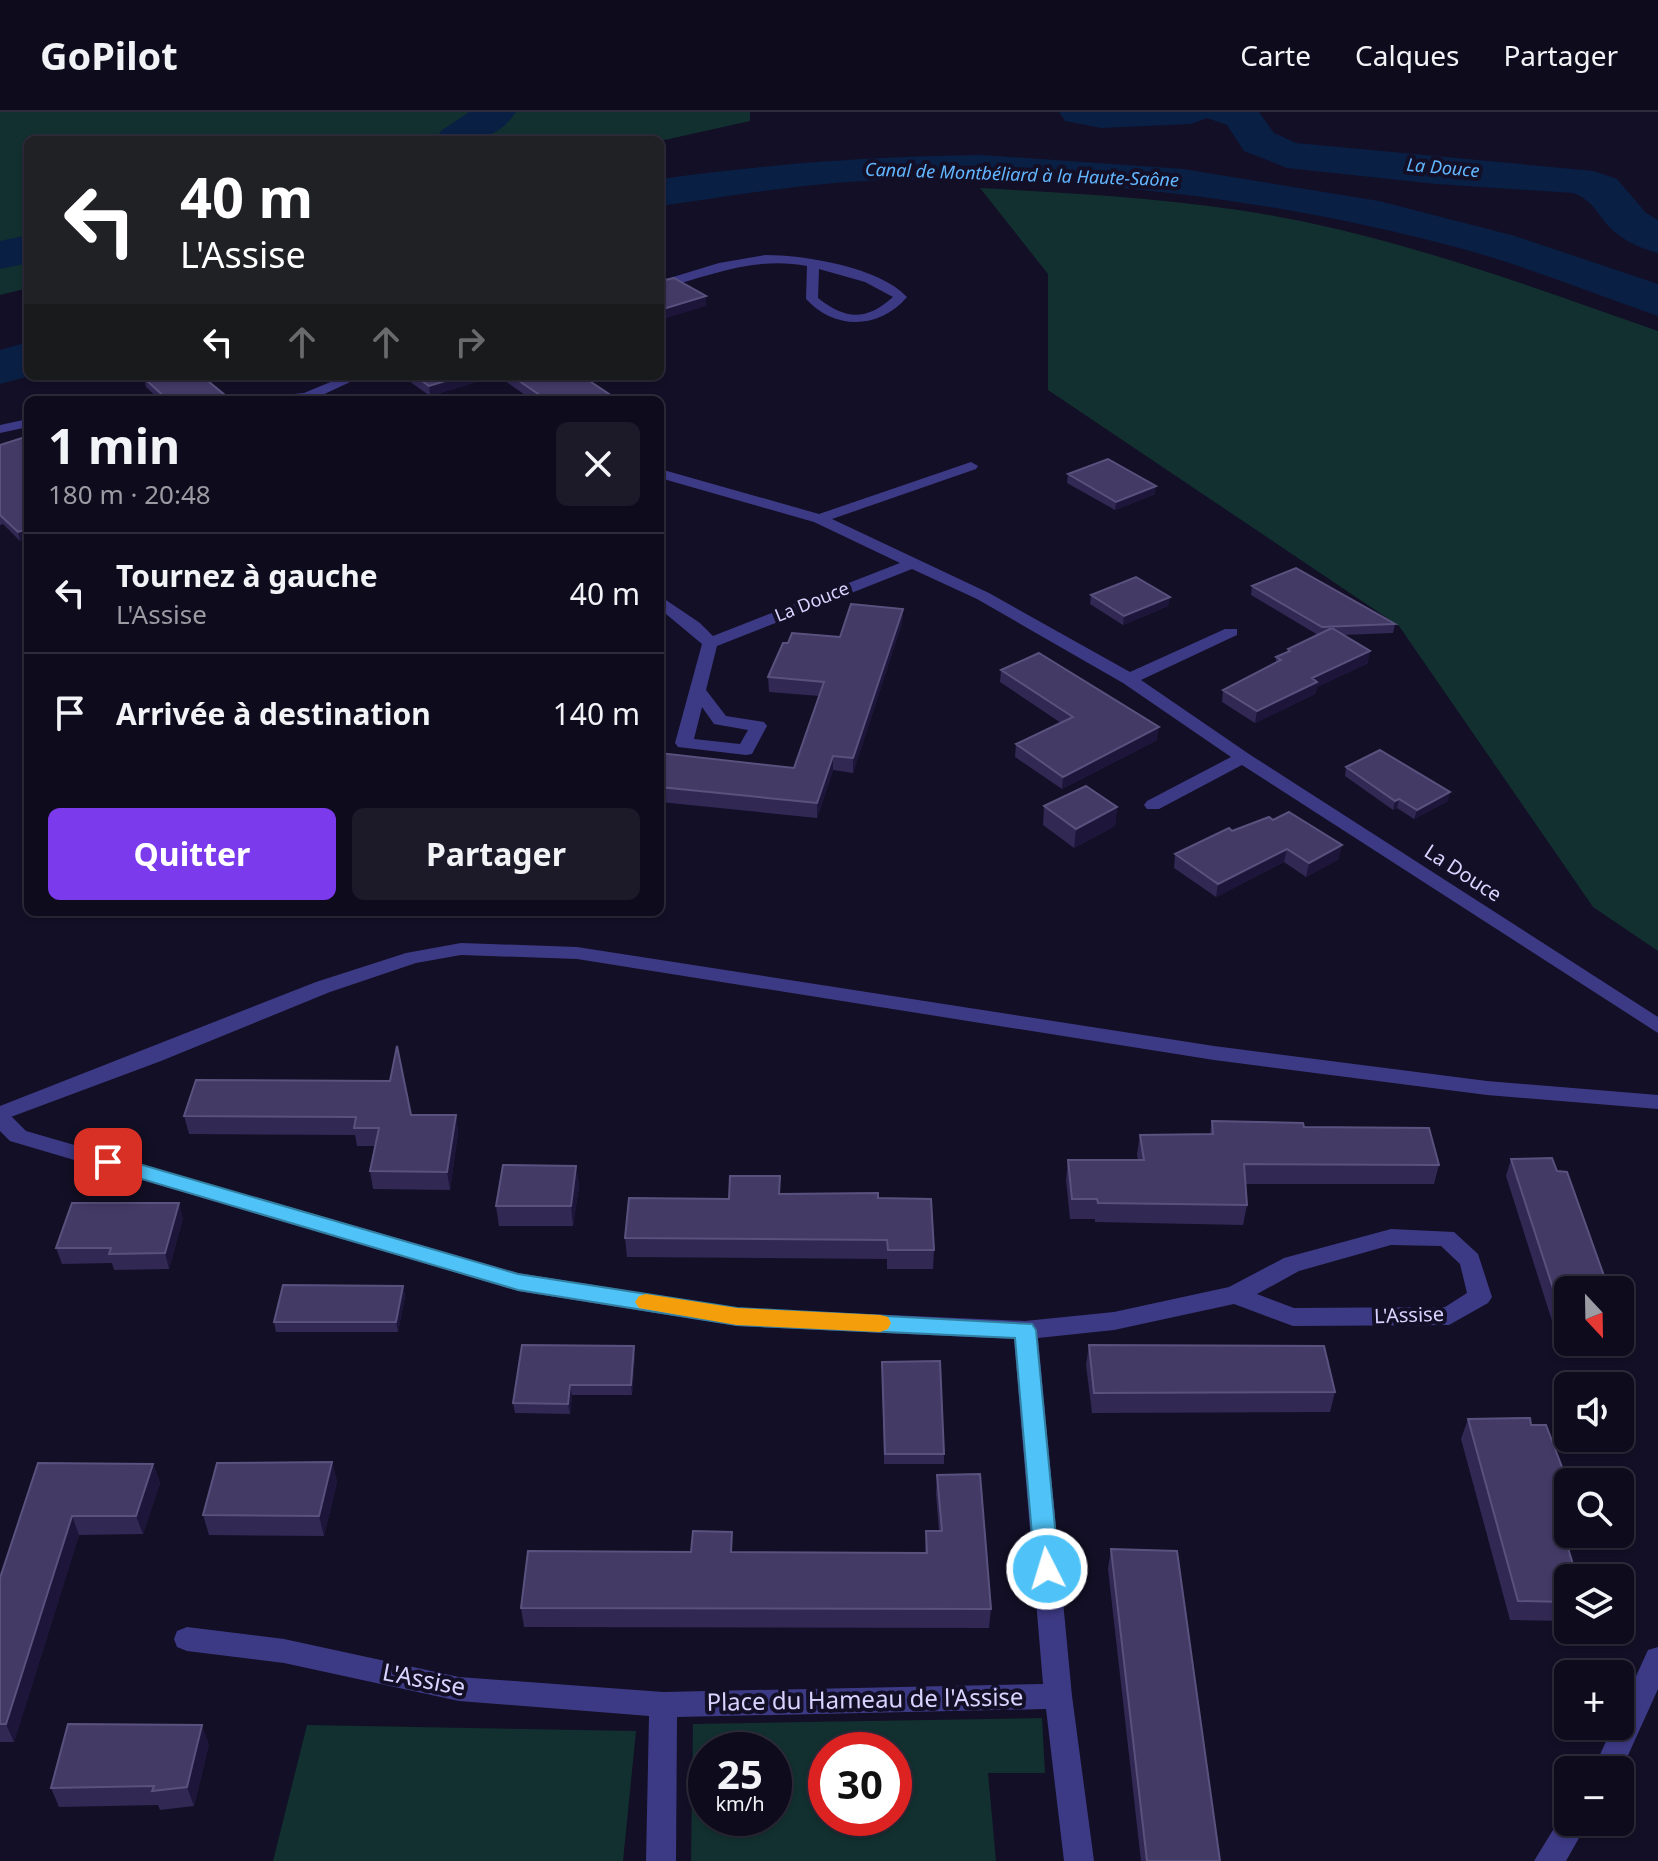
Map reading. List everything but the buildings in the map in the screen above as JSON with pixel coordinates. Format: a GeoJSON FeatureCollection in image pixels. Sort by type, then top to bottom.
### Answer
{"type":"FeatureCollection","features":[{"type":"Feature","properties":{"kind":"street"},"geometry":{"type":"LineString","coordinates":[[664,284],[724,266],[778,259],[813,264],[861,275],[888,287],[901,297],[891,309],[866,317],[839,318],[812,299],[813,264]]}},
{"type":"Feature","properties":{"kind":"street"},"geometry":{"type":"LineString","coordinates":[[315,396],[348,380]]}},
{"type":"Feature","properties":{"kind":"street"},"geometry":{"type":"LineString","coordinates":[[0,429],[24,424]]}},
{"type":"Feature","properties":{"kind":"street"},"geometry":{"type":"LineString","coordinates":[[819,519],[971,466]]}},
{"type":"Feature","properties":{"kind":"street","name":"La Douce"},"geometry":{"type":"LineString","coordinates":[[664,474],[819,519],[983,596],[1129,679],[1243,758],[1658,1026]]}},
{"type":"Feature","properties":{"kind":"street","name":"La Douce"},"geometry":{"type":"LineString","coordinates":[[710,643],[915,562]]}},
{"type":"Feature","properties":{"kind":"street"},"geometry":{"type":"LineString","coordinates":[[664,604],[694,626],[710,643],[699,692],[686,725],[684,743],[746,750],[758,726],[720,720],[699,692]]}},
{"type":"Feature","properties":{"kind":"street"},"geometry":{"type":"LineString","coordinates":[[1129,679],[1231,632]]}},
{"type":"Feature","properties":{"kind":"street"},"geometry":{"type":"LineString","coordinates":[[1153,805],[1243,758]]}},
{"type":"Feature","properties":{"kind":"street"},"geometry":{"type":"LineString","coordinates":[[0,1116],[365,971],[413,957],[461,949],[577,953],[1214,1053],[1487,1088],[1658,1102]]}},
{"type":"Feature","properties":{"kind":"street","name":"L'Assise"},"geometry":{"type":"LineString","coordinates":[[0,1116],[18,1136],[518,1282],[737,1317],[1025,1330],[1114,1321],[1235,1295],[1292,1264],[1391,1237],[1446,1238],[1470,1260],[1480,1297],[1449,1316],[1293,1317],[1235,1295]]}},
{"type":"Feature","properties":{"kind":"street"},"geometry":{"type":"LineString","coordinates":[[1025,1330],[1058,1696],[1079,1861]]}},
{"type":"Feature","properties":{"kind":"street","name":"L'Assise"},"geometry":{"type":"LineString","coordinates":[[187,1639],[284,1651],[459,1689],[663,1705]]}},
{"type":"Feature","properties":{"kind":"street"},"geometry":{"type":"LineString","coordinates":[[1613,1756],[1658,1659]]}},
{"type":"Feature","properties":{"kind":"street","name":"Place du Hameau de l'Assise"},"geometry":{"type":"LineString","coordinates":[[663,1705],[1058,1696]]}},
{"type":"Feature","properties":{"kind":"street"},"geometry":{"type":"LineString","coordinates":[[661,1861],[663,1705]]}},
{"type":"Feature","properties":{"kind":"street"},"geometry":{"type":"LineString","coordinates":[[1549,1861],[1565,1836]]}},
{"type":"Feature","properties":{"kind":"green space"},"geometry":{"type":"Polygon","coordinates":[[[0,112],[750,112],[750,121],[664,140],[664,136],[24,136],[24,289],[0,295],[0,112]]]}},
{"type":"Feature","properties":{"kind":"green space"},"geometry":{"type":"Polygon","coordinates":[[[980,188],[1162,201],[1297,220],[1381,240],[1461,264],[1658,331],[1658,951],[1593,907],[1399,626],[1048,390],[1048,274],[980,188]]]}},
{"type":"Feature","properties":{"kind":"green space"},"geometry":{"type":"Polygon","coordinates":[[[1042,1718],[1045,1773],[988,1773],[996,1861],[691,1861],[691,1836],[792,1836],[792,1732],[693,1732],[693,1724],[1042,1718]]]}},
{"type":"Feature","properties":{"kind":"green space"},"geometry":{"type":"Polygon","coordinates":[[[307,1725],[636,1731],[623,1861],[273,1861],[307,1725]]]}},
{"type":"Feature","properties":{"kind":"water","name":"Canal de Montbéliard à la Haute-Saône"},"geometry":{"type":"Polygon","coordinates":[[[982,155],[1183,169],[1379,201],[1515,236],[1658,284],[1658,316],[1488,256],[1393,231],[1322,216],[1178,194],[1034,182],[888,180],[802,186],[664,205],[664,179],[741,169],[900,157],[982,155]]]}},
{"type":"Feature","properties":{"kind":"water"},"geometry":{"type":"Polygon","coordinates":[[[24,343],[24,378],[0,384],[0,350],[24,343]]]}},
{"type":"Feature","properties":{"kind":"waterway","name":"La Douce"},"geometry":{"type":"LineString","coordinates":[[462,136],[496,112]]}},
{"type":"Feature","properties":{"kind":"waterway","name":"La Douce"},"geometry":{"type":"LineString","coordinates":[[1079,112],[1101,116],[1191,112]]}},
{"type":"Feature","properties":{"kind":"waterway","name":"La Douce"},"geometry":{"type":"LineString","coordinates":[[1223,112],[1240,114],[1259,142],[1287,155],[1436,171],[1579,180],[1602,188],[1630,223],[1658,239]]}},
{"type":"Feature","properties":{"kind":"waterway","name":"La Douce"},"geometry":{"type":"LineString","coordinates":[[0,255],[24,250]]}},
{"type":"Feature","properties":{"kind":"slow traffic"},"geometry":{"type":"LineString","coordinates":[[646,1302],[737,1317],[880,1323]]}},
{"type":"Feature","properties":{"kind":"route"},"geometry":{"type":"LineString","coordinates":[[108,1162],[518,1282],[737,1317],[1025,1330],[1047,1569]]}}]}
